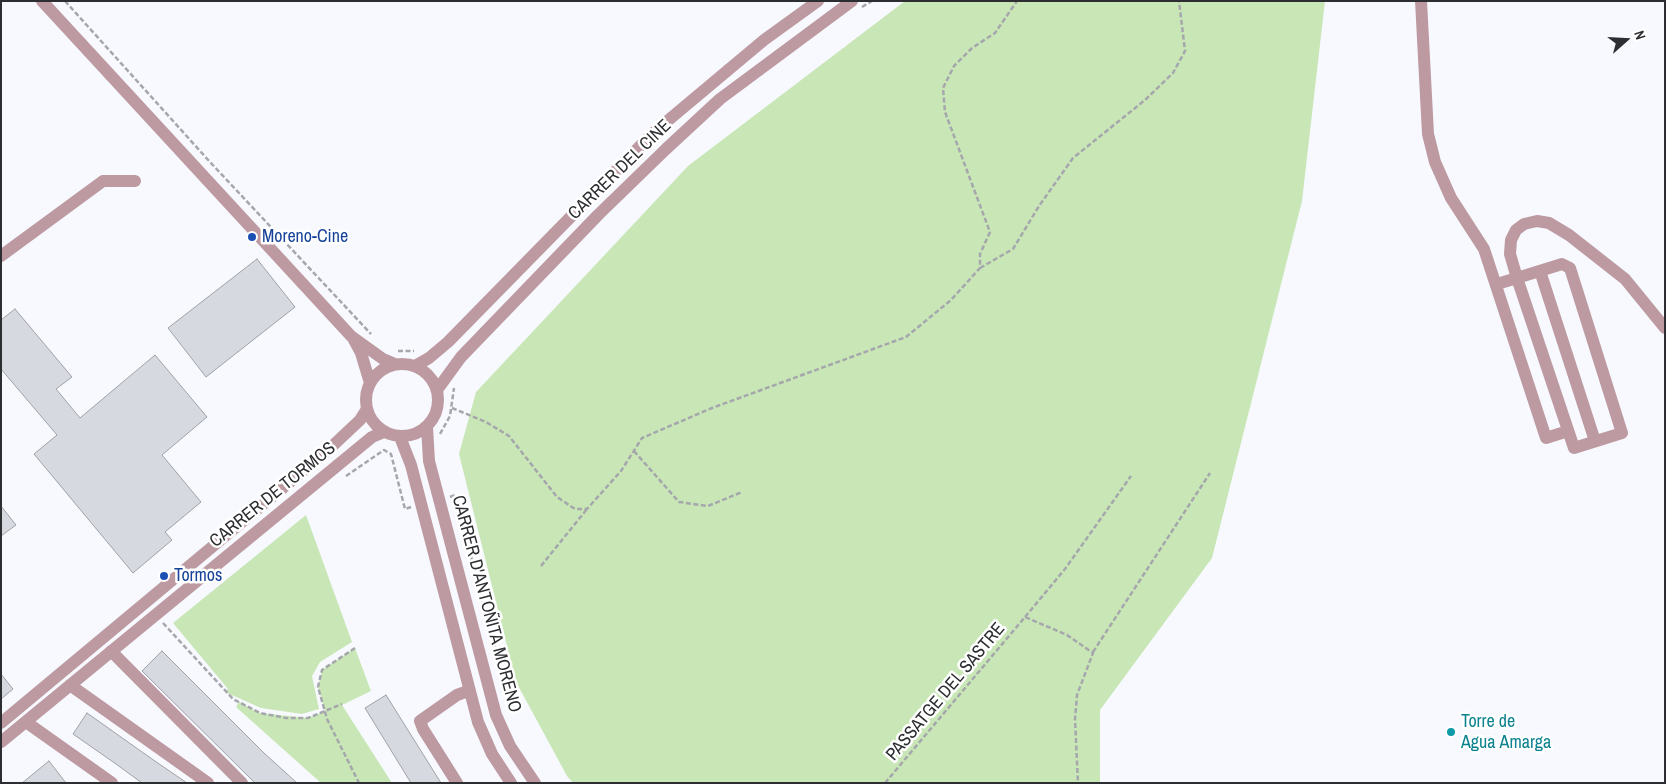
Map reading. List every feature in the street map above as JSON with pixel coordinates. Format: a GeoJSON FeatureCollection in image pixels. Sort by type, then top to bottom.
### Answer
{"type":"FeatureCollection","features":[{"type":"Feature","properties":{"kind":"street"},"geometry":{"type":"LineString","coordinates":[[42,1],[351,336],[383,359],[395,364],[415,366],[425,371],[437,390],[437,410],[427,427],[419,433],[400,437],[384,432],[370,418],[367,409],[366,392],[370,383],[376,374],[395,364]]}},
{"type":"Feature","properties":{"kind":"street"},"geometry":{"type":"LineString","coordinates":[[49,1],[88,52]]}},
{"type":"Feature","properties":{"kind":"street","name":"CARRER DEL CINE"},"geometry":{"type":"LineString","coordinates":[[415,366],[429,358],[448,342],[653,134],[750,51],[818,1]]}},
{"type":"Feature","properties":{"kind":"street"},"geometry":{"type":"LineString","coordinates":[[1421,1],[1428,124],[1435,162],[1452,198],[1484,249],[1546,438],[1568,431]]}},
{"type":"Feature","properties":{"kind":"street","name":"CARRER DEL CINE"},"geometry":{"type":"LineString","coordinates":[[437,390],[461,357],[598,215],[666,149],[728,93],[855,6]]}},
{"type":"Feature","properties":{"kind":"street"},"geometry":{"type":"LineString","coordinates":[[1,256],[103,181],[136,181]]}},
{"type":"Feature","properties":{"kind":"street"},"geometry":{"type":"LineString","coordinates":[[1497,284],[1517,278],[1540,271],[1562,264],[1570,268],[1622,432],[1574,448],[1517,278],[1510,254],[1511,240],[1516,230],[1524,224],[1537,221],[1548,223],[1585,246],[1625,278],[1665,328]]}},
{"type":"Feature","properties":{"kind":"street"},"geometry":{"type":"LineString","coordinates":[[1540,271],[1594,441]]}},
{"type":"Feature","properties":{"kind":"street"},"geometry":{"type":"LineString","coordinates":[[351,336],[361,353],[370,383]]}},
{"type":"Feature","properties":{"kind":"street","name":"CARRER DE TORMOS"},"geometry":{"type":"LineString","coordinates":[[1,723],[326,452],[360,420],[367,409]]}},
{"type":"Feature","properties":{"kind":"street","name":"CARRER D'ANTOÑITA MORENO"},"geometry":{"type":"LineString","coordinates":[[427,427],[429,461],[443,493],[496,715],[510,746],[535,783]]}},
{"type":"Feature","properties":{"kind":"street","name":"CARRER DE TORMOS"},"geometry":{"type":"LineString","coordinates":[[1,742],[372,437],[384,432]]}},
{"type":"Feature","properties":{"kind":"street","name":"CARRER D'ANTOÑITA MORENO"},"geometry":{"type":"LineString","coordinates":[[400,437],[411,465],[468,692],[478,722],[492,754],[511,783]]}},
{"type":"Feature","properties":{"kind":"street"},"geometry":{"type":"LineString","coordinates":[[111,651],[242,783]]}},
{"type":"Feature","properties":{"kind":"street"},"geometry":{"type":"LineString","coordinates":[[70,685],[208,783]]}},
{"type":"Feature","properties":{"kind":"street"},"geometry":{"type":"LineString","coordinates":[[457,783],[423,729],[420,721],[457,695],[468,692]]}},
{"type":"Feature","properties":{"kind":"street"},"geometry":{"type":"LineString","coordinates":[[26,722],[112,783]]}},
{"type":"Feature","properties":{"kind":"path"},"geometry":{"type":"LineString","coordinates":[[65,1],[210,162],[374,337]]}},
{"type":"Feature","properties":{"kind":"path"},"geometry":{"type":"LineString","coordinates":[[855,6],[872,1]]}},
{"type":"Feature","properties":{"kind":"path"},"geometry":{"type":"LineString","coordinates":[[980,268],[980,254],[990,232],[945,112],[943,88],[954,66],[972,48],[995,33],[1017,1]]}},
{"type":"Feature","properties":{"kind":"path"},"geometry":{"type":"LineString","coordinates":[[541,566],[587,508],[621,471],[642,438],[712,408],[906,337],[951,300],[980,268],[1013,249],[1039,206],[1073,158],[1145,100],[1173,73],[1185,51],[1179,1]]}},
{"type":"Feature","properties":{"kind":"path"},"geometry":{"type":"LineString","coordinates":[[393,350],[407,353],[417,351]]}},
{"type":"Feature","properties":{"kind":"path"},"geometry":{"type":"LineString","coordinates":[[440,437],[440,432],[450,416],[454,387]]}},
{"type":"Feature","properties":{"kind":"path"},"geometry":{"type":"LineString","coordinates":[[452,408],[486,422],[508,436],[557,497],[575,509],[587,508]]}},
{"type":"Feature","properties":{"kind":"path"},"geometry":{"type":"LineString","coordinates":[[379,446],[390,448],[396,453]]}},
{"type":"Feature","properties":{"kind":"path"},"geometry":{"type":"LineString","coordinates":[[634,451],[678,502],[708,506],[742,492]]}},
{"type":"Feature","properties":{"kind":"path"},"geometry":{"type":"LineString","coordinates":[[344,475],[372,452]]}},
{"type":"Feature","properties":{"kind":"path"},"geometry":{"type":"LineString","coordinates":[[1078,783],[1075,719],[1077,695],[1093,652],[1210,473]]}},
{"type":"Feature","properties":{"kind":"path","name":"PASSATGE DEL SASTRE"},"geometry":{"type":"LineString","coordinates":[[885,783],[1065,569],[1131,476]]}},
{"type":"Feature","properties":{"kind":"path"},"geometry":{"type":"LineString","coordinates":[[443,493],[455,515]]}},
{"type":"Feature","properties":{"kind":"path"},"geometry":{"type":"LineString","coordinates":[[455,495],[511,710],[505,712]]}},
{"type":"Feature","properties":{"kind":"path"},"geometry":{"type":"LineString","coordinates":[[155,628],[169,616]]}},
{"type":"Feature","properties":{"kind":"path","name":"PASSATGE DEL SASTRE"},"geometry":{"type":"LineString","coordinates":[[1025,618],[1068,635],[1093,652]]}},
{"type":"Feature","properties":{"kind":"path"},"geometry":{"type":"LineString","coordinates":[[162,622],[232,699],[260,713],[286,718],[308,718],[342,704]]}},
{"type":"Feature","properties":{"kind":"path"},"geometry":{"type":"LineString","coordinates":[[355,648],[322,670],[318,686],[325,711],[359,783]]}},
{"type":"Feature","properties":{"kind":"path"},"geometry":{"type":"LineString","coordinates":[[504,704],[505,712],[510,720]]}},
{"type":"Feature","properties":{"kind":"green space"},"geometry":{"type":"Polygon","coordinates":[[[905,1],[1325,1],[1302,201],[1212,558],[1100,710],[1100,783],[573,783],[567,776],[516,682],[459,454],[476,392],[688,166],[905,1]]]}},
{"type":"Feature","properties":{"kind":"green space"},"geometry":{"type":"Polygon","coordinates":[[[306,515],[352,642],[320,662],[312,676],[319,709],[302,714],[261,708],[225,692],[228,689],[173,623],[306,515]]]}},
{"type":"Feature","properties":{"kind":"green space"},"geometry":{"type":"Polygon","coordinates":[[[355,648],[371,691],[342,705],[392,783],[321,783],[236,707],[239,702],[260,713],[308,718],[325,711],[318,687],[322,670],[355,648]]]}},
{"type":"Feature","properties":{"kind":"building"},"geometry":{"type":"Polygon","coordinates":[[[257,259],[295,307],[206,377],[168,328],[257,259]]]}},
{"type":"Feature","properties":{"kind":"building"},"geometry":{"type":"Polygon","coordinates":[[[15,309],[72,377],[56,389],[80,418],[155,355],[207,417],[162,455],[201,502],[165,532],[172,540],[133,573],[34,454],[57,435],[1,369],[1,320],[15,309]]]}},
{"type":"Feature","properties":{"kind":"building"},"geometry":{"type":"Polygon","coordinates":[[[1,506],[16,525],[1,536],[1,506]]]}},
{"type":"Feature","properties":{"kind":"building"},"geometry":{"type":"Polygon","coordinates":[[[162,651],[264,753],[297,783],[255,783],[142,671],[162,651]]]}},
{"type":"Feature","properties":{"kind":"building"},"geometry":{"type":"Polygon","coordinates":[[[1,674],[13,689],[1,699],[1,674]]]}},
{"type":"Feature","properties":{"kind":"building"},"geometry":{"type":"Polygon","coordinates":[[[386,695],[441,783],[411,783],[365,708],[386,695]]]}},
{"type":"Feature","properties":{"kind":"building"},"geometry":{"type":"Polygon","coordinates":[[[87,713],[187,783],[142,783],[73,734],[87,713]]]}},
{"type":"Feature","properties":{"kind":"building"},"geometry":{"type":"Polygon","coordinates":[[[49,761],[66,783],[22,783],[49,761]]]}},
{"type":"Feature","properties":{"kind":"place","name":"Moreno-Cine"},"geometry":{"type":"Point","coordinates":[252,237]}},
{"type":"Feature","properties":{"kind":"place","name":"Tormos"},"geometry":{"type":"Point","coordinates":[164,576]}},
{"type":"Feature","properties":{"kind":"place","name":"Torre de Agua Amarga"},"geometry":{"type":"Point","coordinates":[1451,732]}}]}
